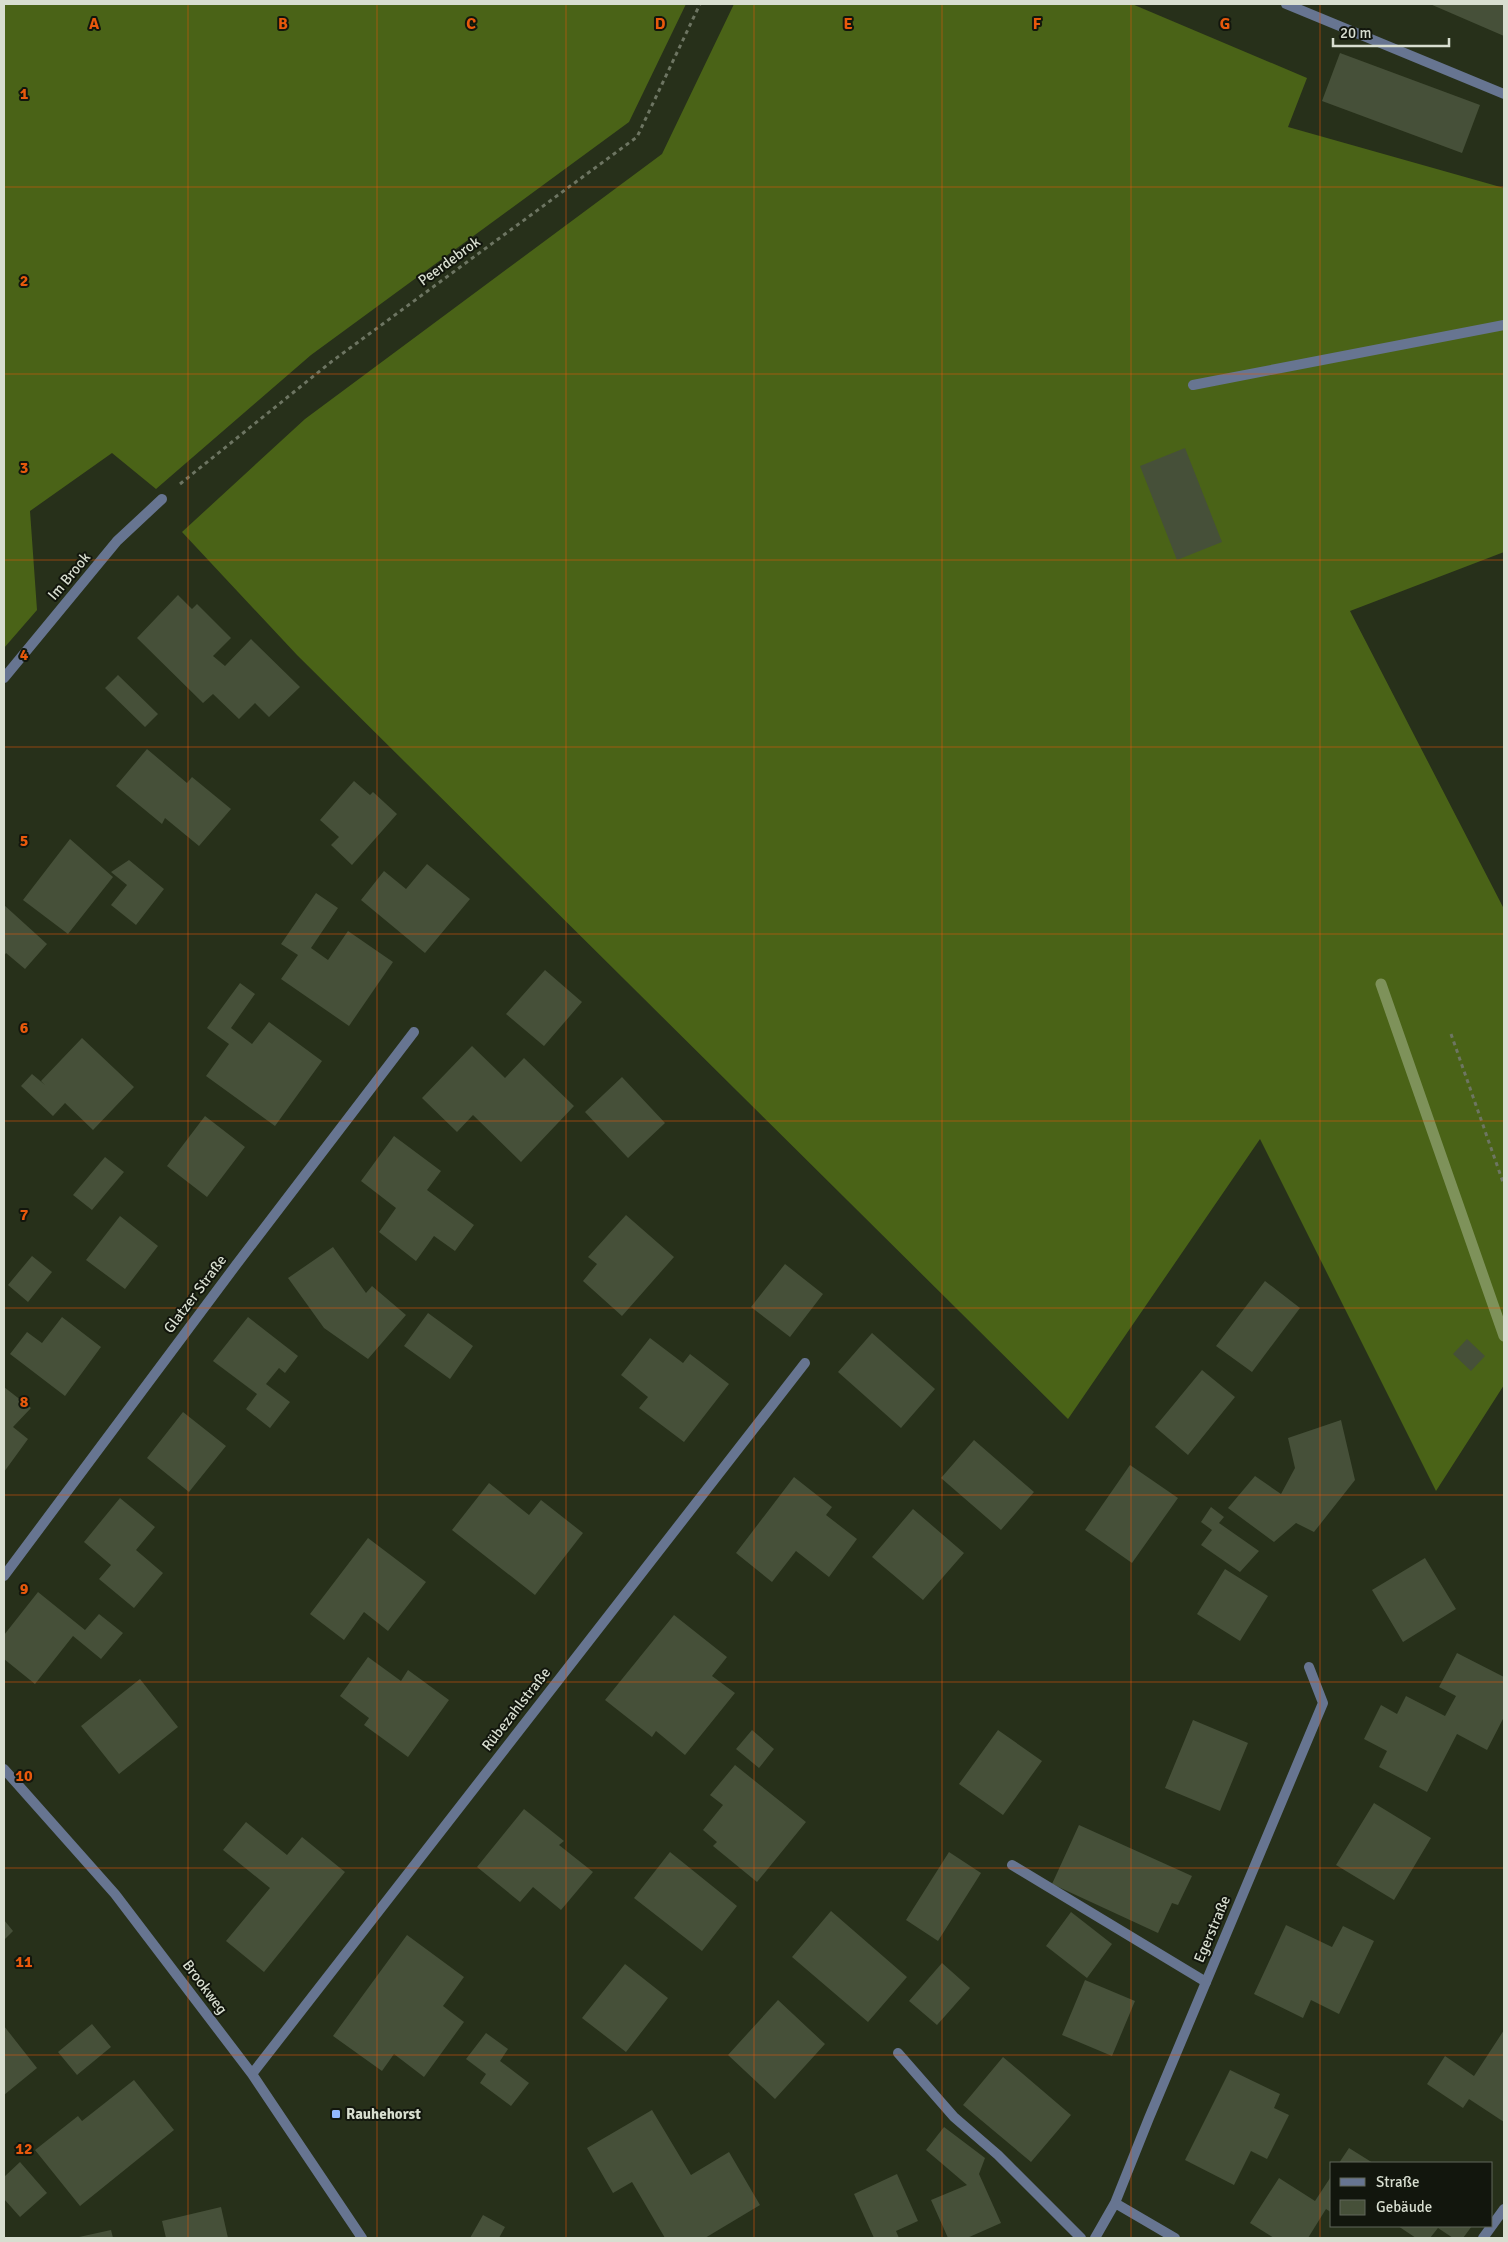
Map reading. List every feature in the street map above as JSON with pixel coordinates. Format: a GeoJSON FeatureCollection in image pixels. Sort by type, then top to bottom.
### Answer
{"type":"FeatureCollection","features":[{"type":"Feature","properties":{"kind":"street"},"geometry":{"type":"LineString","coordinates":[[1286,4],[1504,94]]}},
{"type":"Feature","properties":{"kind":"street"},"geometry":{"type":"LineString","coordinates":[[1193,386],[1504,325]]}},
{"type":"Feature","properties":{"kind":"street","name":"Im Brook"},"geometry":{"type":"LineString","coordinates":[[4,678],[117,541],[162,499]]}},
{"type":"Feature","properties":{"kind":"street","name":"Glatzer Straße"},"geometry":{"type":"LineString","coordinates":[[4,1576],[236,1264],[414,1032]]}},
{"type":"Feature","properties":{"kind":"street","name":"Rübezahlstraße"},"geometry":{"type":"LineString","coordinates":[[252,2074],[805,1363]]}},
{"type":"Feature","properties":{"kind":"street","name":"Egerstraße"},"geometry":{"type":"LineString","coordinates":[[1095,2238],[1115,2203],[1323,1703],[1309,1667]]}},
{"type":"Feature","properties":{"kind":"street","name":"Brookweg"},"geometry":{"type":"LineString","coordinates":[[6,1776],[115,1894],[252,2074],[362,2238]]}},
{"type":"Feature","properties":{"kind":"street"},"geometry":{"type":"LineString","coordinates":[[1012,1865],[1206,1982]]}},
{"type":"Feature","properties":{"kind":"street"},"geometry":{"type":"LineString","coordinates":[[898,2053],[954,2116],[998,2155],[1081,2238]]}},
{"type":"Feature","properties":{"kind":"street"},"geometry":{"type":"LineString","coordinates":[[1115,2203],[1175,2238]]}},
{"type":"Feature","properties":{"kind":"street"},"geometry":{"type":"LineString","coordinates":[[1493,2224],[1504,2209]]}},
{"type":"Feature","properties":{"kind":"street"},"geometry":{"type":"LineString","coordinates":[[1483,2238],[1491,2227]]}},
{"type":"Feature","properties":{"kind":"path","name":"Peerdebrok"},"geometry":{"type":"LineString","coordinates":[[162,499],[331,362],[637,138],[700,4]]}},
{"type":"Feature","properties":{"kind":"path"},"geometry":{"type":"LineString","coordinates":[[1451,1034],[1504,1185]]}},
{"type":"Feature","properties":{"kind":"green space"},"geometry":{"type":"Polygon","coordinates":[[[4,4],[686,4],[629,122],[311,355],[156,489],[112,453],[30,511],[37,610],[4,648],[4,4]]]}},
{"type":"Feature","properties":{"kind":"green space"},"geometry":{"type":"Polygon","coordinates":[[[734,4],[1132,4],[1307,78],[1288,127],[1504,188],[1504,552],[1350,611],[1504,909],[1504,1385],[1436,1491],[1260,1139],[1068,1419],[297,655],[182,532],[305,419],[662,154],[734,4]]]}},
{"type":"Feature","properties":{"kind":"building"},"geometry":{"type":"Polygon","coordinates":[[[1430,4],[1504,4],[1504,36],[1430,4]]]}},
{"type":"Feature","properties":{"kind":"building"},"geometry":{"type":"Polygon","coordinates":[[[1340,53],[1480,105],[1462,153],[1322,101],[1340,53]]]}},
{"type":"Feature","properties":{"kind":"building"},"geometry":{"type":"Polygon","coordinates":[[[1185,448],[1222,542],[1177,560],[1140,466],[1185,448]]]}},
{"type":"Feature","properties":{"kind":"building"},"geometry":{"type":"Polygon","coordinates":[[[178,595],[192,609],[197,604],[231,638],[213,656],[225,666],[251,639],[300,687],[269,717],[255,703],[239,719],[213,694],[203,703],[137,638],[178,595]]]}},
{"type":"Feature","properties":{"kind":"building"},"geometry":{"type":"Polygon","coordinates":[[[118,675],[158,714],[145,727],[105,688],[118,675]]]}},
{"type":"Feature","properties":{"kind":"building"},"geometry":{"type":"Polygon","coordinates":[[[147,749],[187,783],[192,777],[231,809],[199,846],[165,818],[162,824],[116,786],[147,749]]]}},
{"type":"Feature","properties":{"kind":"building"},"geometry":{"type":"Polygon","coordinates":[[[354,781],[370,795],[373,792],[397,814],[352,865],[331,845],[339,837],[320,820],[354,781]]]}},
{"type":"Feature","properties":{"kind":"building"},"geometry":{"type":"Polygon","coordinates":[[[70,839],[113,877],[68,934],[23,900],[70,839]]]}},
{"type":"Feature","properties":{"kind":"building"},"geometry":{"type":"Polygon","coordinates":[[[129,860],[164,889],[136,925],[111,905],[127,885],[111,872],[129,860]]]}},
{"type":"Feature","properties":{"kind":"building"},"geometry":{"type":"Polygon","coordinates":[[[427,864],[470,899],[425,953],[361,900],[384,871],[406,889],[427,864]]]}},
{"type":"Feature","properties":{"kind":"building"},"geometry":{"type":"Polygon","coordinates":[[[316,893],[338,908],[311,948],[328,960],[348,931],[393,962],[349,1026],[281,979],[298,955],[281,944],[316,893]]]}},
{"type":"Feature","properties":{"kind":"building"},"geometry":{"type":"Polygon","coordinates":[[[4,905],[47,944],[25,969],[6,953],[4,956],[4,905]]]}},
{"type":"Feature","properties":{"kind":"building"},"geometry":{"type":"Polygon","coordinates":[[[545,970],[582,1002],[544,1046],[506,1014],[545,970]]]}},
{"type":"Feature","properties":{"kind":"building"},"geometry":{"type":"Polygon","coordinates":[[[240,983],[255,994],[231,1028],[252,1044],[269,1022],[322,1061],[275,1126],[206,1076],[229,1044],[207,1028],[240,983]]]}},
{"type":"Feature","properties":{"kind":"building"},"geometry":{"type":"Polygon","coordinates":[[[82,1038],[134,1087],[93,1130],[65,1103],[53,1116],[21,1086],[32,1074],[45,1085],[41,1081],[82,1038]]]}},
{"type":"Feature","properties":{"kind":"building"},"geometry":{"type":"Polygon","coordinates":[[[472,1046],[505,1078],[524,1058],[574,1106],[521,1162],[473,1115],[457,1132],[422,1098],[472,1046]]]}},
{"type":"Feature","properties":{"kind":"building"},"geometry":{"type":"Polygon","coordinates":[[[622,1077],[665,1123],[628,1158],[585,1112],[622,1077]]]}},
{"type":"Feature","properties":{"kind":"building"},"geometry":{"type":"Polygon","coordinates":[[[205,1116],[245,1147],[207,1197],[167,1166],[205,1116]]]}},
{"type":"Feature","properties":{"kind":"building"},"geometry":{"type":"Polygon","coordinates":[[[394,1136],[441,1171],[427,1190],[474,1225],[455,1251],[434,1236],[416,1261],[379,1232],[396,1208],[361,1181],[394,1136]]]}},
{"type":"Feature","properties":{"kind":"building"},"geometry":{"type":"Polygon","coordinates":[[[105,1157],[124,1172],[92,1210],[73,1195],[105,1157]]]}},
{"type":"Feature","properties":{"kind":"building"},"geometry":{"type":"Polygon","coordinates":[[[626,1215],[674,1257],[622,1316],[583,1281],[597,1264],[588,1257],[626,1215]]]}},
{"type":"Feature","properties":{"kind":"building"},"geometry":{"type":"Polygon","coordinates":[[[120,1216],[158,1246],[125,1289],[86,1260],[120,1216]]]}},
{"type":"Feature","properties":{"kind":"building"},"geometry":{"type":"Polygon","coordinates":[[[333,1247],[366,1293],[372,1286],[406,1315],[368,1359],[324,1328],[288,1278],[333,1247]]]}},
{"type":"Feature","properties":{"kind":"building"},"geometry":{"type":"Polygon","coordinates":[[[32,1256],[52,1272],[28,1302],[8,1285],[32,1256]]]}},
{"type":"Feature","properties":{"kind":"building"},"geometry":{"type":"Polygon","coordinates":[[[785,1264],[823,1294],[790,1337],[751,1307],[785,1264]]]}},
{"type":"Feature","properties":{"kind":"building"},"geometry":{"type":"Polygon","coordinates":[[[1265,1281],[1300,1308],[1252,1372],[1216,1346],[1265,1281]]]}},
{"type":"Feature","properties":{"kind":"building"},"geometry":{"type":"Polygon","coordinates":[[[428,1313],[473,1346],[450,1379],[404,1346],[428,1313]]]}},
{"type":"Feature","properties":{"kind":"building"},"geometry":{"type":"Polygon","coordinates":[[[62,1317],[101,1347],[65,1396],[10,1354],[27,1332],[42,1343],[62,1317]]]}},
{"type":"Feature","properties":{"kind":"building"},"geometry":{"type":"Polygon","coordinates":[[[248,1317],[298,1356],[285,1373],[279,1368],[266,1384],[290,1402],[270,1428],[246,1409],[257,1394],[213,1361],[248,1317]]]}},
{"type":"Feature","properties":{"kind":"building"},"geometry":{"type":"Polygon","coordinates":[[[872,1333],[935,1389],[901,1428],[838,1372],[872,1333]]]}},
{"type":"Feature","properties":{"kind":"building"},"geometry":{"type":"Polygon","coordinates":[[[650,1338],[683,1363],[690,1354],[729,1384],[684,1442],[639,1408],[648,1397],[621,1375],[650,1338]]]}},
{"type":"Feature","properties":{"kind":"building"},"geometry":{"type":"Polygon","coordinates":[[[1467,1339],[1485,1356],[1471,1371],[1453,1354],[1467,1339]]]}},
{"type":"Feature","properties":{"kind":"building"},"geometry":{"type":"Polygon","coordinates":[[[1202,1370],[1235,1397],[1188,1455],[1155,1427],[1202,1370]]]}},
{"type":"Feature","properties":{"kind":"building"},"geometry":{"type":"Polygon","coordinates":[[[4,1387],[31,1408],[13,1427],[28,1439],[4,1472],[4,1387]]]}},
{"type":"Feature","properties":{"kind":"building"},"geometry":{"type":"Polygon","coordinates":[[[183,1412],[226,1446],[189,1492],[147,1458],[183,1412]]]}},
{"type":"Feature","properties":{"kind":"building"},"geometry":{"type":"Polygon","coordinates":[[[1341,1420],[1355,1480],[1314,1532],[1296,1523],[1274,1542],[1228,1508],[1255,1476],[1281,1494],[1295,1468],[1288,1438],[1341,1420]]]}},
{"type":"Feature","properties":{"kind":"building"},"geometry":{"type":"Polygon","coordinates":[[[974,1440],[1034,1492],[1001,1530],[941,1478],[974,1440]]]}},
{"type":"Feature","properties":{"kind":"building"},"geometry":{"type":"Polygon","coordinates":[[[1130,1465],[1178,1498],[1132,1563],[1085,1530],[1130,1465]]]}},
{"type":"Feature","properties":{"kind":"building"},"geometry":{"type":"Polygon","coordinates":[[[794,1477],[832,1507],[826,1515],[857,1539],[829,1577],[796,1551],[772,1582],[736,1553],[794,1477]]]}},
{"type":"Feature","properties":{"kind":"building"},"geometry":{"type":"Polygon","coordinates":[[[489,1483],[529,1515],[541,1500],[583,1533],[535,1595],[452,1530],[489,1483]]]}},
{"type":"Feature","properties":{"kind":"building"},"geometry":{"type":"Polygon","coordinates":[[[120,1498],[155,1527],[136,1550],[163,1573],[134,1608],[99,1579],[111,1565],[84,1542],[120,1498]]]}},
{"type":"Feature","properties":{"kind":"building"},"geometry":{"type":"Polygon","coordinates":[[[1211,1507],[1224,1517],[1219,1523],[1259,1551],[1240,1572],[1201,1545],[1212,1530],[1201,1522],[1211,1507]]]}},
{"type":"Feature","properties":{"kind":"building"},"geometry":{"type":"Polygon","coordinates":[[[913,1509],[964,1553],[923,1600],[872,1557],[913,1509]]]}},
{"type":"Feature","properties":{"kind":"building"},"geometry":{"type":"Polygon","coordinates":[[[368,1538],[426,1582],[388,1631],[364,1612],[344,1640],[310,1614],[368,1538]]]}},
{"type":"Feature","properties":{"kind":"building"},"geometry":{"type":"Polygon","coordinates":[[[1425,1558],[1456,1609],[1403,1642],[1372,1590],[1425,1558]]]}},
{"type":"Feature","properties":{"kind":"building"},"geometry":{"type":"Polygon","coordinates":[[[1225,1569],[1268,1596],[1240,1641],[1197,1614],[1225,1569]]]}},
{"type":"Feature","properties":{"kind":"building"},"geometry":{"type":"Polygon","coordinates":[[[38,1592],[85,1630],[99,1614],[123,1633],[101,1659],[73,1636],[35,1684],[4,1659],[4,1635],[38,1592]]]}},
{"type":"Feature","properties":{"kind":"building"},"geometry":{"type":"Polygon","coordinates":[[[674,1615],[727,1657],[712,1676],[735,1693],[685,1755],[656,1731],[652,1737],[605,1700],[674,1615]]]}},
{"type":"Feature","properties":{"kind":"building"},"geometry":{"type":"Polygon","coordinates":[[[1457,1653],[1504,1677],[1504,1717],[1487,1750],[1457,1734],[1427,1792],[1379,1767],[1387,1751],[1364,1739],[1381,1705],[1397,1714],[1406,1696],[1445,1716],[1456,1696],[1439,1687],[1457,1653]]]}},
{"type":"Feature","properties":{"kind":"building"},"geometry":{"type":"Polygon","coordinates":[[[368,1657],[401,1681],[408,1670],[449,1700],[408,1757],[364,1725],[369,1718],[340,1696],[368,1657]]]}},
{"type":"Feature","properties":{"kind":"building"},"geometry":{"type":"Polygon","coordinates":[[[140,1679],[178,1727],[119,1774],[81,1726],[140,1679]]]}},
{"type":"Feature","properties":{"kind":"building"},"geometry":{"type":"Polygon","coordinates":[[[1193,1720],[1248,1743],[1220,1811],[1165,1788],[1193,1720]]]}},
{"type":"Feature","properties":{"kind":"building"},"geometry":{"type":"Polygon","coordinates":[[[752,1730],[774,1749],[759,1768],[736,1749],[752,1730]]]}},
{"type":"Feature","properties":{"kind":"building"},"geometry":{"type":"Polygon","coordinates":[[[998,1730],[1042,1761],[1003,1815],[959,1784],[998,1730]]]}},
{"type":"Feature","properties":{"kind":"building"},"geometry":{"type":"Polygon","coordinates":[[[735,1765],[806,1822],[757,1882],[713,1846],[717,1842],[703,1830],[723,1805],[710,1795],[735,1765]]]}},
{"type":"Feature","properties":{"kind":"building"},"geometry":{"type":"Polygon","coordinates":[[[1374,1803],[1431,1838],[1394,1900],[1336,1865],[1374,1803]]]}},
{"type":"Feature","properties":{"kind":"building"},"geometry":{"type":"Polygon","coordinates":[[[524,1809],[564,1841],[559,1845],[593,1872],[561,1910],[533,1887],[520,1902],[477,1867],[524,1809]]]}},
{"type":"Feature","properties":{"kind":"building"},"geometry":{"type":"Polygon","coordinates":[[[246,1822],[287,1855],[302,1837],[345,1872],[264,1972],[226,1941],[270,1888],[223,1850],[246,1822]]]}},
{"type":"Feature","properties":{"kind":"building"},"geometry":{"type":"Polygon","coordinates":[[[1079,1825],[1192,1876],[1178,1905],[1172,1903],[1158,1933],[1052,1884],[1079,1825]]]}},
{"type":"Feature","properties":{"kind":"building"},"geometry":{"type":"Polygon","coordinates":[[[670,1852],[737,1906],[702,1951],[634,1898],[670,1852]]]}},
{"type":"Feature","properties":{"kind":"building"},"geometry":{"type":"Polygon","coordinates":[[[949,1852],[981,1873],[938,1941],[906,1920],[949,1852]]]}},
{"type":"Feature","properties":{"kind":"building"},"geometry":{"type":"Polygon","coordinates":[[[831,1911],[907,1977],[868,2022],[792,1957],[831,1911]]]}},
{"type":"Feature","properties":{"kind":"building"},"geometry":{"type":"Polygon","coordinates":[[[1071,1912],[1112,1944],[1087,1978],[1046,1946],[1071,1912]]]}},
{"type":"Feature","properties":{"kind":"building"},"geometry":{"type":"Polygon","coordinates":[[[4,1920],[13,1931],[4,1940],[4,1920]]]}},
{"type":"Feature","properties":{"kind":"building"},"geometry":{"type":"Polygon","coordinates":[[[1286,1925],[1332,1947],[1343,1926],[1374,1941],[1339,2014],[1311,2000],[1303,2018],[1254,1994],[1286,1925]]]}},
{"type":"Feature","properties":{"kind":"building"},"geometry":{"type":"Polygon","coordinates":[[[407,1935],[464,1977],[443,2006],[464,2022],[424,2077],[394,2054],[382,2071],[333,2036],[407,1935]]]}},
{"type":"Feature","properties":{"kind":"building"},"geometry":{"type":"Polygon","coordinates":[[[942,1963],[970,1988],[937,2025],[909,2001],[942,1963]]]}},
{"type":"Feature","properties":{"kind":"building"},"geometry":{"type":"Polygon","coordinates":[[[625,1964],[668,1998],[626,2052],[582,2018],[625,1964]]]}},
{"type":"Feature","properties":{"kind":"building"},"geometry":{"type":"Polygon","coordinates":[[[1085,1980],[1135,2001],[1112,2056],[1062,2035],[1085,1980]]]}},
{"type":"Feature","properties":{"kind":"building"},"geometry":{"type":"Polygon","coordinates":[[[778,2000],[825,2044],[775,2099],[728,2055],[778,2000]]]}},
{"type":"Feature","properties":{"kind":"building"},"geometry":{"type":"Polygon","coordinates":[[[92,2024],[111,2047],[77,2075],[58,2052],[92,2024]]]}},
{"type":"Feature","properties":{"kind":"building"},"geometry":{"type":"Polygon","coordinates":[[[4,2026],[37,2068],[4,2095],[4,2026]]]}},
{"type":"Feature","properties":{"kind":"building"},"geometry":{"type":"Polygon","coordinates":[[[1504,2030],[1504,2122],[1469,2099],[1463,2108],[1427,2084],[1445,2056],[1474,2076],[1504,2030]]]}},
{"type":"Feature","properties":{"kind":"building"},"geometry":{"type":"Polygon","coordinates":[[[486,2033],[508,2049],[500,2061],[529,2083],[511,2106],[480,2083],[486,2074],[466,2059],[486,2033]]]}},
{"type":"Feature","properties":{"kind":"building"},"geometry":{"type":"Polygon","coordinates":[[[1003,2057],[1071,2115],[1031,2162],[963,2105],[1003,2057]]]}},
{"type":"Feature","properties":{"kind":"building"},"geometry":{"type":"Polygon","coordinates":[[[1230,2070],[1280,2094],[1274,2108],[1289,2115],[1267,2159],[1251,2151],[1234,2185],[1185,2160],[1230,2070]]]}},
{"type":"Feature","properties":{"kind":"building"},"geometry":{"type":"Polygon","coordinates":[[[134,2080],[174,2130],[80,2206],[35,2150],[78,2116],[82,2121],[134,2080]]]}},
{"type":"Feature","properties":{"kind":"building"},"geometry":{"type":"Polygon","coordinates":[[[652,2110],[691,2175],[729,2152],[760,2205],[705,2238],[665,2238],[632,2182],[613,2193],[587,2148],[652,2110]]]}},
{"type":"Feature","properties":{"kind":"building"},"geometry":{"type":"Polygon","coordinates":[[[944,2127],[985,2158],[979,2174],[1001,2223],[967,2238],[948,2238],[931,2200],[967,2185],[926,2150],[944,2127]]]}},
{"type":"Feature","properties":{"kind":"building"},"geometry":{"type":"Polygon","coordinates":[[[1349,2148],[1371,2162],[1340,2162],[1349,2148]]]}},
{"type":"Feature","properties":{"kind":"building"},"geometry":{"type":"Polygon","coordinates":[[[20,2162],[47,2193],[20,2217],[4,2199],[4,2177],[20,2162]]]}},
{"type":"Feature","properties":{"kind":"building"},"geometry":{"type":"Polygon","coordinates":[[[897,2174],[918,2221],[896,2231],[899,2238],[874,2238],[854,2194],[897,2174]]]}},
{"type":"Feature","properties":{"kind":"building"},"geometry":{"type":"Polygon","coordinates":[[[1279,2178],[1315,2201],[1330,2178],[1330,2212],[1326,2209],[1308,2238],[1274,2238],[1250,2223],[1279,2178]]]}},
{"type":"Feature","properties":{"kind":"building"},"geometry":{"type":"Polygon","coordinates":[[[221,2207],[228,2238],[166,2238],[162,2221],[221,2207]]]}},
{"type":"Feature","properties":{"kind":"building"},"geometry":{"type":"Polygon","coordinates":[[[483,2215],[505,2227],[499,2238],[470,2238],[483,2215]]]}},
{"type":"Feature","properties":{"kind":"building"},"geometry":{"type":"Polygon","coordinates":[[[1400,2227],[1471,2227],[1463,2238],[1453,2238],[1438,2228],[1430,2238],[1416,2238],[1400,2227]]]}},
{"type":"Feature","properties":{"kind":"building"},"geometry":{"type":"Polygon","coordinates":[[[111,2230],[113,2238],[79,2238],[79,2237],[111,2230]]]}},
{"type":"Feature","properties":{"kind":"waterway"},"geometry":{"type":"LineString","coordinates":[[1381,984],[1504,1336]]}},
{"type":"Feature","properties":{"kind":"place","name":"Rauhehorst"},"geometry":{"type":"Point","coordinates":[336,2114]}}]}
